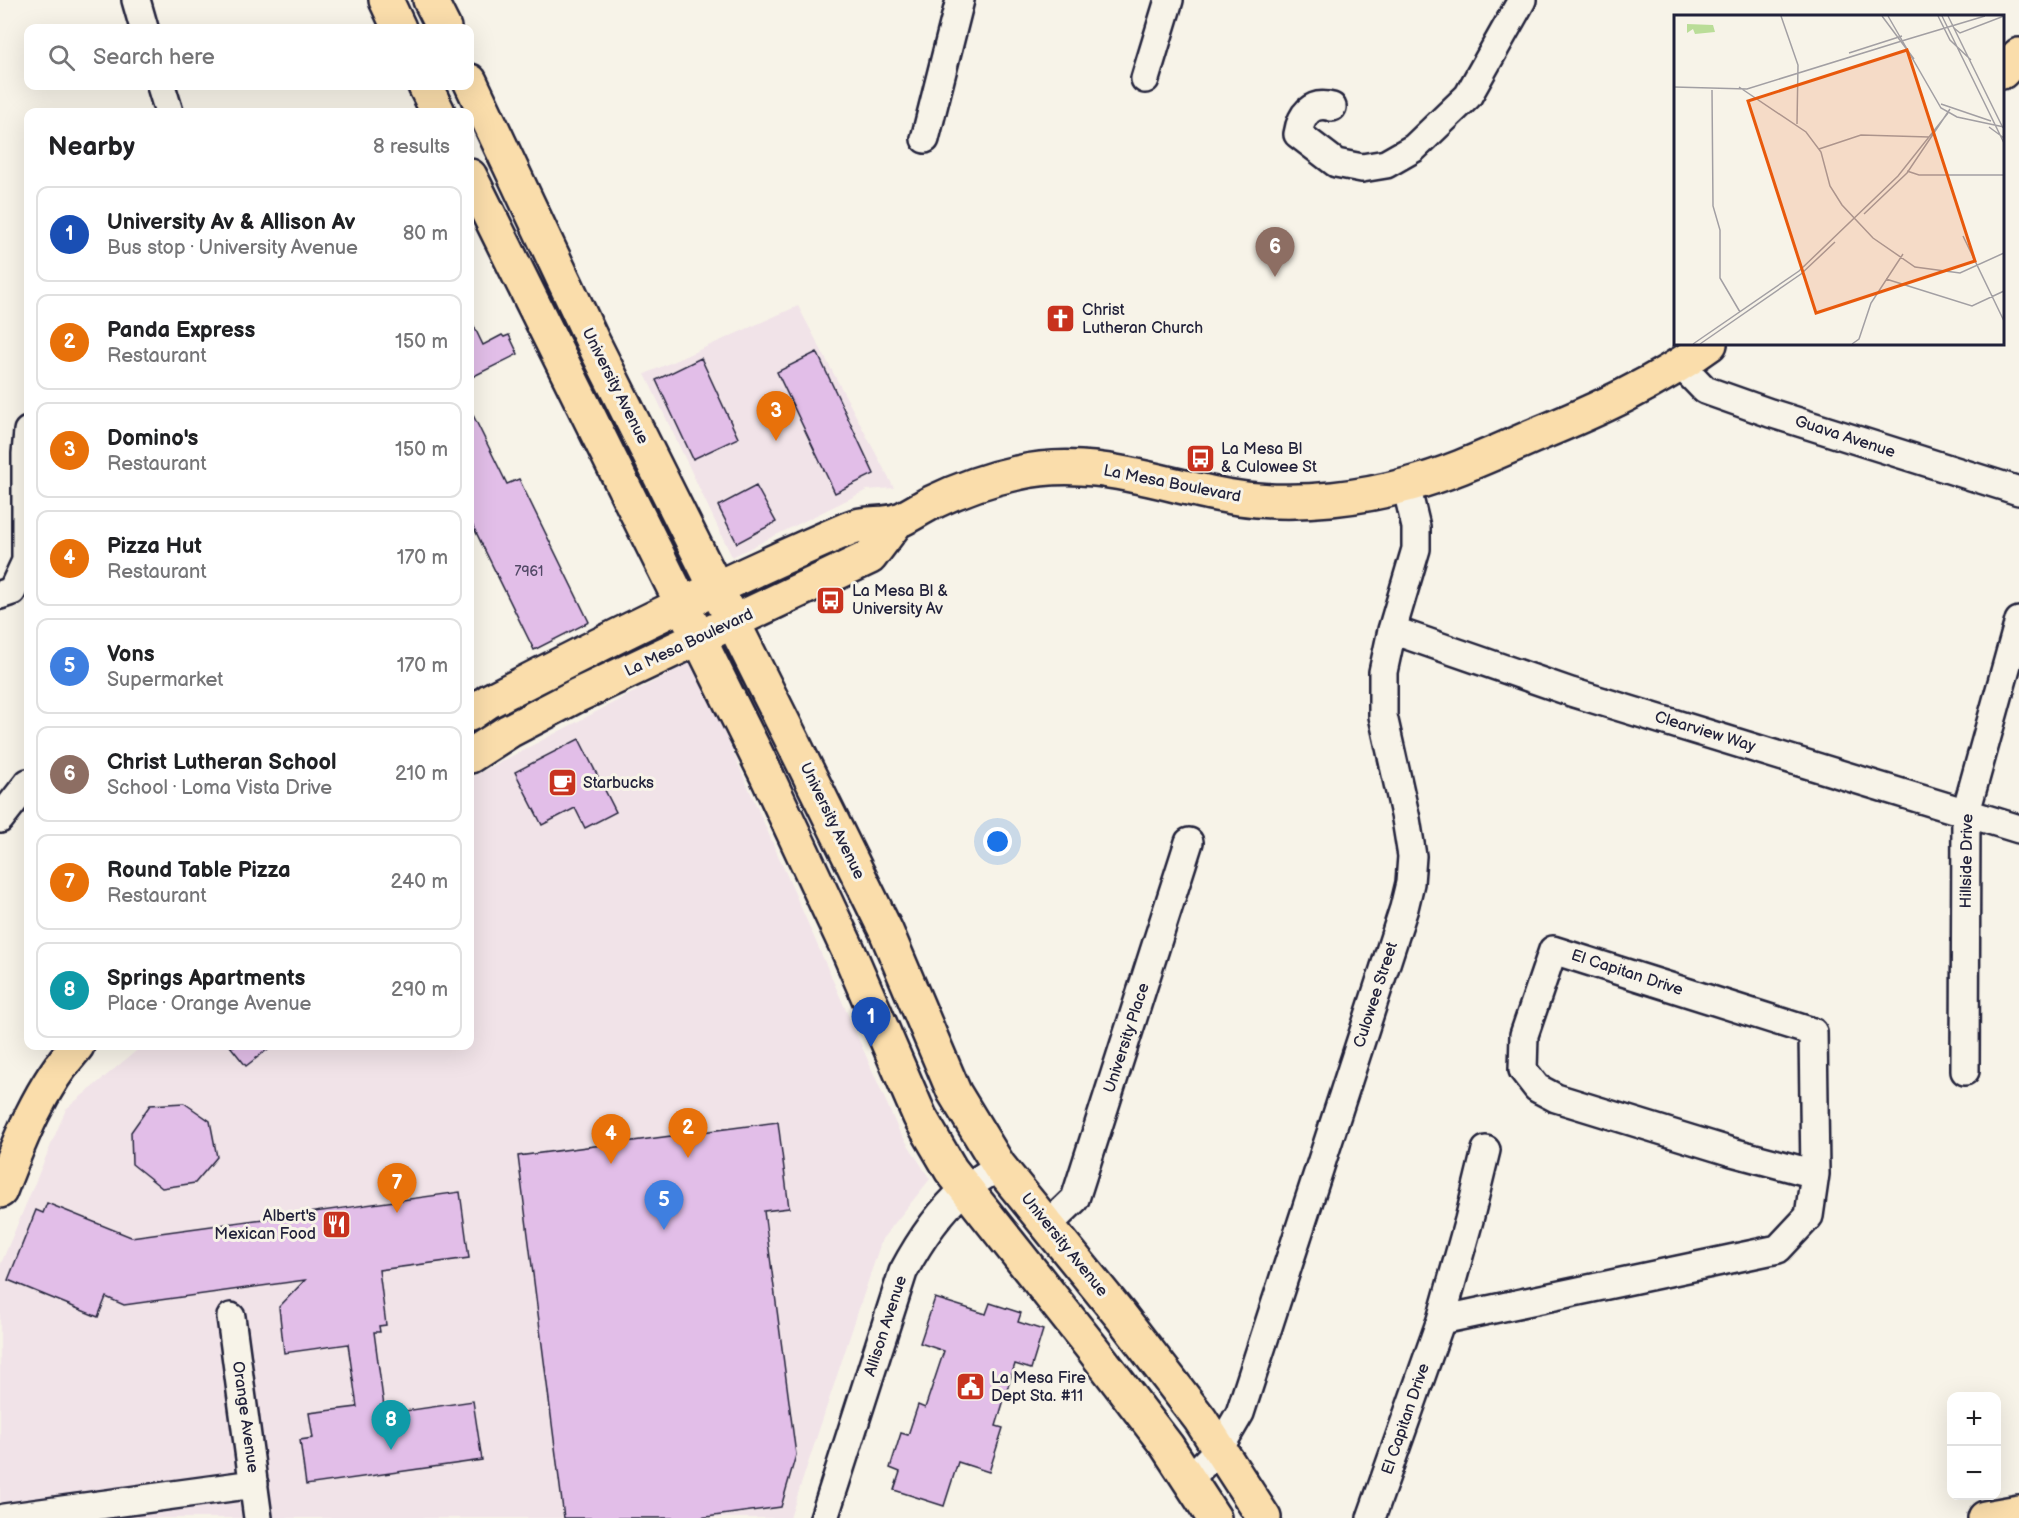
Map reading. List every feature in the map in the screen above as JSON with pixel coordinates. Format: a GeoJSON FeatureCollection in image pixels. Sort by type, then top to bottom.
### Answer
{"type":"FeatureCollection","features":[{"type":"Feature","properties":{"kind":"main road"},"geometry":{"type":"LineString","coordinates":[[386,0],[397,24]]}},
{"type":"Feature","properties":{"kind":"main road"},"geometry":{"type":"LineString","coordinates":[[430,0],[442,24]]}},
{"type":"Feature","properties":{"kind":"main road"},"geometry":{"type":"LineString","coordinates":[[2004,70],[2019,55]]}},
{"type":"Feature","properties":{"kind":"main road","name":"University Avenue"},"geometry":{"type":"LineString","coordinates":[[474,89],[593,342],[886,931],[954,1092],[999,1166],[1121,1316],[1200,1419],[1264,1518]]}},
{"type":"Feature","properties":{"kind":"main road"},"geometry":{"type":"LineString","coordinates":[[427,90],[436,108]]}},
{"type":"Feature","properties":{"kind":"main road"},"geometry":{"type":"LineString","coordinates":[[474,184],[768,776],[838,928],[920,1117],[951,1170],[1167,1446],[1214,1518]]}},
{"type":"Feature","properties":{"kind":"main road","name":"La Mesa Boulevard"},"geometry":{"type":"LineString","coordinates":[[474,711],[525,682],[628,630],[855,525],[898,520],[932,502],[975,485],[1019,472],[1055,468],[1102,469],[1153,478],[1221,495],[1257,500],[1292,501],[1328,498],[1406,485],[1460,467],[1587,414],[1682,365],[1709,345]]}},
{"type":"Feature","properties":{"kind":"main road","name":"La Mesa Boulevard"},"geometry":{"type":"LineString","coordinates":[[474,753],[509,731],[547,711],[870,557],[898,520]]}},
{"type":"Feature","properties":{"kind":"main road"},"geometry":{"type":"LineString","coordinates":[[0,1191],[25,1126],[63,1062],[74,1050]]}},
{"type":"Feature","properties":{"kind":"main road"},"geometry":{"type":"LineString","coordinates":[[1985,1518],[2019,1512]]}},
{"type":"Feature","properties":{"kind":"street"},"geometry":{"type":"LineString","coordinates":[[136,0],[143,24]]}},
{"type":"Feature","properties":{"kind":"street"},"geometry":{"type":"LineString","coordinates":[[925,139],[960,0]]}},
{"type":"Feature","properties":{"kind":"street"},"geometry":{"type":"LineString","coordinates":[[1145,79],[1169,0]]}},
{"type":"Feature","properties":{"kind":"street"},"geometry":{"type":"LineString","coordinates":[[1332,107],[1323,104],[1311,108],[1300,120],[1298,134],[1336,163],[1362,168],[1386,164],[1404,154],[1414,148],[1468,96],[1522,0]]}},
{"type":"Feature","properties":{"kind":"street"},"geometry":{"type":"LineString","coordinates":[[162,90],[168,108]]}},
{"type":"Feature","properties":{"kind":"street","name":"Guava Avenue"},"geometry":{"type":"LineString","coordinates":[[1682,365],[1705,390],[1770,413],[2019,491]]}},
{"type":"Feature","properties":{"kind":"street","name":"Culowee Street"},"geometry":{"type":"LineString","coordinates":[[1189,1479],[1219,1449],[1240,1413],[1404,908],[1410,883],[1412,856],[1383,716],[1383,672],[1392,630],[1416,549],[1416,527],[1406,485]]}},
{"type":"Feature","properties":{"kind":"street"},"geometry":{"type":"LineString","coordinates":[[10,594],[24,565]]}},
{"type":"Feature","properties":{"kind":"street","name":"Hillside Drive"},"geometry":{"type":"LineString","coordinates":[[1965,1071],[1966,812],[2019,621]]}},
{"type":"Feature","properties":{"kind":"street","name":"Clearview Way"},"geometry":{"type":"LineString","coordinates":[[1392,630],[1571,692],[2019,829]]}},
{"type":"Feature","properties":{"kind":"street"},"geometry":{"type":"LineString","coordinates":[[0,819],[24,788]]}},
{"type":"Feature","properties":{"kind":"street","name":"University Place"},"geometry":{"type":"LineString","coordinates":[[1048,1225],[1075,1199],[1189,842]]}},
{"type":"Feature","properties":{"kind":"street","name":"El Capitan Drive"},"geometry":{"type":"LineString","coordinates":[[1441,1320],[1778,1249],[1809,1216],[1815,1174],[1813,1032],[1553,950],[1524,1035],[1523,1070],[1537,1088],[1567,1101],[1732,1152],[1815,1174]]}},
{"type":"Feature","properties":{"kind":"street","name":"El Capitan Drive"},"geometry":{"type":"LineString","coordinates":[[1371,1518],[1441,1320],[1486,1150]]}},
{"type":"Feature","properties":{"kind":"street","name":"Allison Avenue"},"geometry":{"type":"LineString","coordinates":[[824,1518],[903,1272],[913,1252],[936,1221],[966,1189],[999,1166]]}},
{"type":"Feature","properties":{"kind":"street","name":"Orange Avenue"},"geometry":{"type":"LineString","coordinates":[[231,1317],[258,1518]]}},
{"type":"Feature","properties":{"kind":"street"},"geometry":{"type":"LineString","coordinates":[[4,1518],[254,1484]]}},
{"type":"Feature","properties":{"kind":"shaded area"},"geometry":{"type":"Polygon","coordinates":[[[798,306],[894,488],[867,490],[732,557],[645,374],[798,306]]]}},
{"type":"Feature","properties":{"kind":"shaded area"},"geometry":{"type":"Polygon","coordinates":[[[693,661],[898,1129],[930,1179],[882,1239],[790,1518],[0,1518],[0,1266],[66,1109],[137,1050],[474,1050],[474,776],[693,661]]]}},
{"type":"Feature","properties":{"kind":"building"},"geometry":{"type":"Polygon","coordinates":[[[474,326],[483,345],[502,335],[504,337],[509,335],[518,354],[474,376],[474,326]]]}},
{"type":"Feature","properties":{"kind":"building"},"geometry":{"type":"Polygon","coordinates":[[[817,352],[874,474],[835,493],[777,372],[817,352]]]}},
{"type":"Feature","properties":{"kind":"building"},"geometry":{"type":"Polygon","coordinates":[[[701,358],[738,438],[693,459],[656,380],[701,358]]]}},
{"type":"Feature","properties":{"kind":"building"},"geometry":{"type":"Polygon","coordinates":[[[474,417],[507,484],[519,479],[589,622],[534,650],[474,528],[474,417]]]}},
{"type":"Feature","properties":{"kind":"building"},"geometry":{"type":"Polygon","coordinates":[[[756,486],[776,522],[737,543],[718,506],[756,486]]]}},
{"type":"Feature","properties":{"kind":"building"},"geometry":{"type":"Polygon","coordinates":[[[579,739],[616,812],[585,828],[575,808],[542,825],[515,772],[579,739]]]}},
{"type":"Feature","properties":{"kind":"building"},"geometry":{"type":"Polygon","coordinates":[[[233,1050],[267,1050],[246,1066],[233,1050]]]}},
{"type":"Feature","properties":{"kind":"building"},"geometry":{"type":"Polygon","coordinates":[[[184,1103],[210,1121],[217,1157],[195,1183],[162,1188],[132,1164],[131,1132],[150,1105],[184,1103]]]}},
{"type":"Feature","properties":{"kind":"building"},"geometry":{"type":"Polygon","coordinates":[[[778,1122],[789,1208],[764,1211],[796,1455],[781,1507],[699,1518],[564,1518],[518,1156],[778,1122]]]}},
{"type":"Feature","properties":{"kind":"building"},"geometry":{"type":"Polygon","coordinates":[[[460,1192],[469,1258],[379,1270],[386,1325],[379,1326],[380,1332],[374,1332],[385,1414],[473,1401],[482,1460],[306,1485],[300,1440],[313,1438],[309,1413],[357,1407],[348,1344],[284,1353],[279,1307],[305,1280],[124,1305],[106,1297],[98,1317],[8,1280],[36,1210],[43,1213],[47,1203],[131,1237],[460,1192]]]}},
{"type":"Feature","properties":{"kind":"building","name":"La Mesa Fire Dept Sta. #11"},"geometry":{"type":"Polygon","coordinates":[[[935,1298],[986,1314],[990,1303],[1021,1313],[1018,1322],[1043,1330],[1031,1369],[1015,1364],[996,1426],[1003,1428],[989,1472],[958,1462],[944,1506],[894,1490],[900,1472],[890,1468],[901,1433],[908,1435],[918,1405],[925,1408],[944,1351],[920,1343],[935,1298]]]}},
{"type":"Feature","properties":{"kind":"place","name":"Christ Lutheran School"},"geometry":{"type":"Point","coordinates":[1275,277]}},
{"type":"Feature","properties":{"kind":"place","name":"Christ Lutheran Church"},"geometry":{"type":"Point","coordinates":[1061,319]}},
{"type":"Feature","properties":{"kind":"place","name":"Domino's"},"geometry":{"type":"Point","coordinates":[776,441]}},
{"type":"Feature","properties":{"kind":"place","name":"La Mesa Bl & Culowee St"},"geometry":{"type":"Point","coordinates":[1200,458]}},
{"type":"Feature","properties":{"kind":"place","name":"La Mesa Bl & University Av"},"geometry":{"type":"Point","coordinates":[831,600]}},
{"type":"Feature","properties":{"kind":"place","name":"Starbucks"},"geometry":{"type":"Point","coordinates":[562,783]}},
{"type":"Feature","properties":{"kind":"place","name":"University Av & Allison Av"},"geometry":{"type":"Point","coordinates":[871,1047]}},
{"type":"Feature","properties":{"kind":"place","name":"Panda Express"},"geometry":{"type":"Point","coordinates":[688,1158]}},
{"type":"Feature","properties":{"kind":"place","name":"Pizza Hut"},"geometry":{"type":"Point","coordinates":[611,1164]}},
{"type":"Feature","properties":{"kind":"place","name":"Round Table Pizza"},"geometry":{"type":"Point","coordinates":[397,1213]}},
{"type":"Feature","properties":{"kind":"place","name":"Albert's Mexican Food"},"geometry":{"type":"Point","coordinates":[337,1225]}},
{"type":"Feature","properties":{"kind":"place","name":"Vons"},"geometry":{"type":"Point","coordinates":[664,1230]}},
{"type":"Feature","properties":{"kind":"place","name":"La Mesa Fire Dept Sta. #11"},"geometry":{"type":"Point","coordinates":[970,1387]}},
{"type":"Feature","properties":{"kind":"place","name":"Springs Apartments"},"geometry":{"type":"Point","coordinates":[391,1450]}}]}
